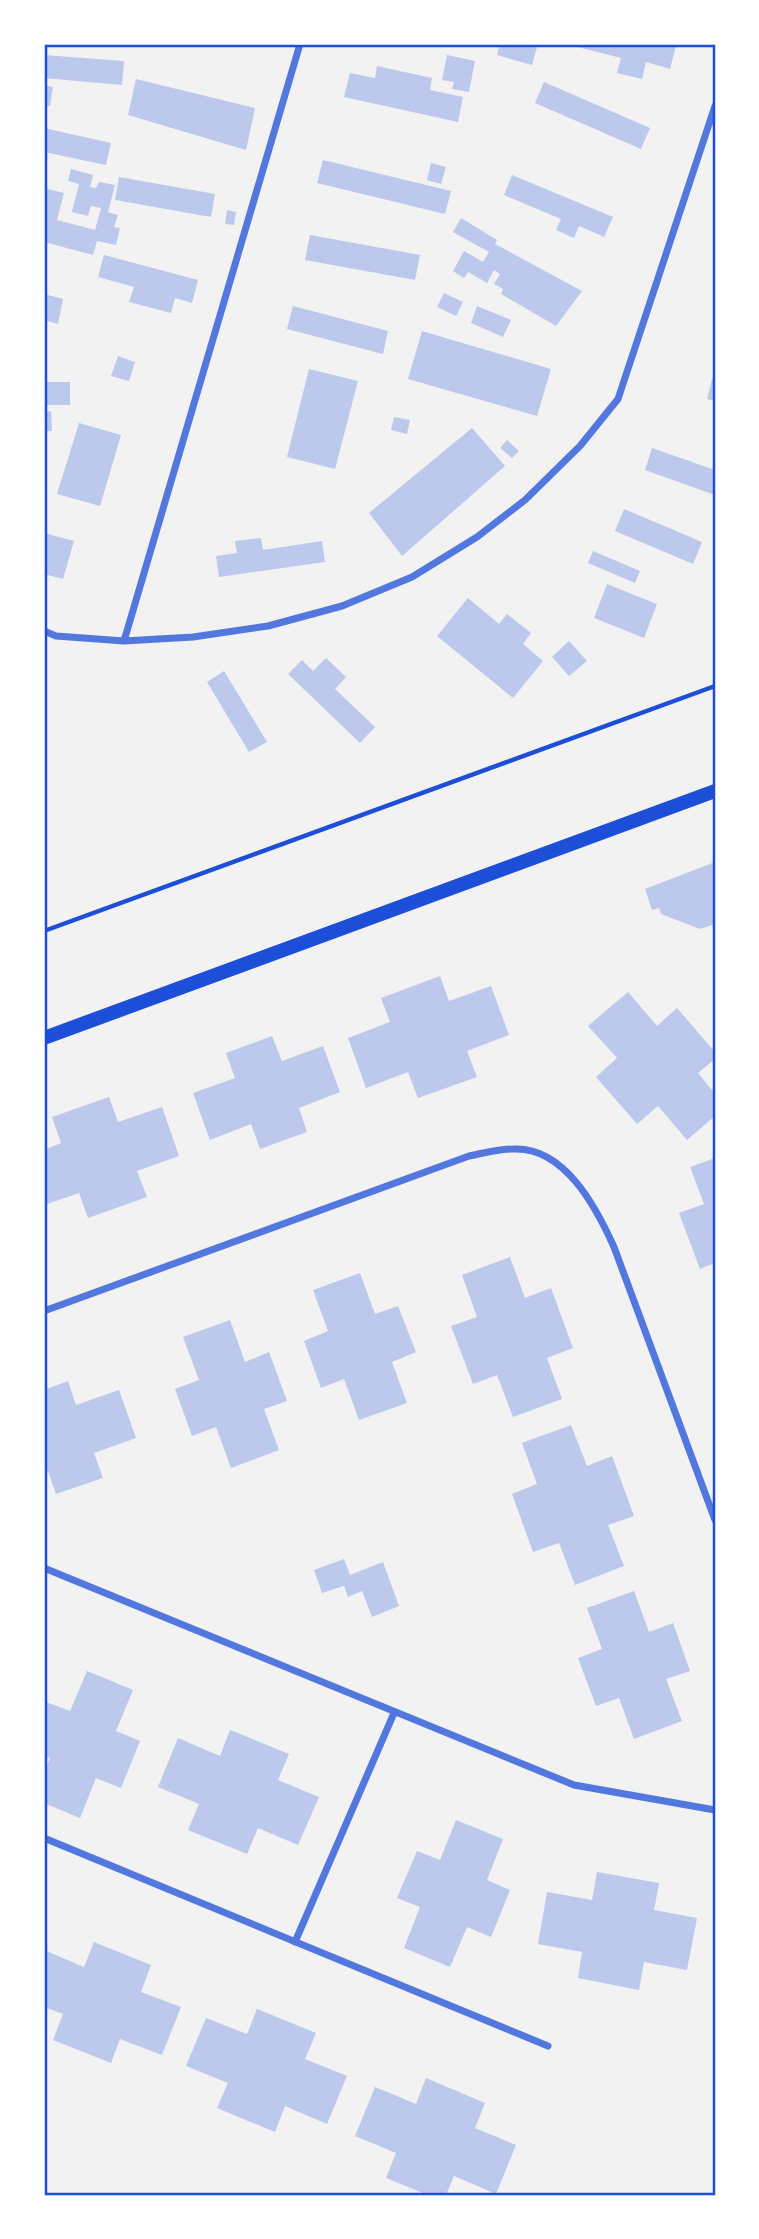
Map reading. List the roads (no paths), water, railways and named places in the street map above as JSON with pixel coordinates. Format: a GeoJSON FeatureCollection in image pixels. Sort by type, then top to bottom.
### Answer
{"type":"FeatureCollection","features":[{"type":"Feature","properties":{"kind":"main road"},"geometry":{"type":"LineString","coordinates":[[44,1038],[715,791]]}},
{"type":"Feature","properties":{"kind":"street"},"geometry":{"type":"LineString","coordinates":[[124,640],[300,44]]}},
{"type":"Feature","properties":{"kind":"street"},"geometry":{"type":"LineString","coordinates":[[44,631],[56,636],[124,640],[193,637],[268,626],[342,606],[412,577],[477,537],[525,500],[580,446],[618,399],[715,106]]}},
{"type":"Feature","properties":{"kind":"street"},"geometry":{"type":"LineString","coordinates":[[44,1311],[469,1156],[515,1148],[551,1157],[581,1187],[610,1238],[715,1520]]}},
{"type":"Feature","properties":{"kind":"street"},"geometry":{"type":"LineString","coordinates":[[44,1568],[574,1785],[715,1810]]}},
{"type":"Feature","properties":{"kind":"street"},"geometry":{"type":"LineString","coordinates":[[295,1942],[394,1713]]}},
{"type":"Feature","properties":{"kind":"street"},"geometry":{"type":"LineString","coordinates":[[44,1838],[548,2046]]}}]}
